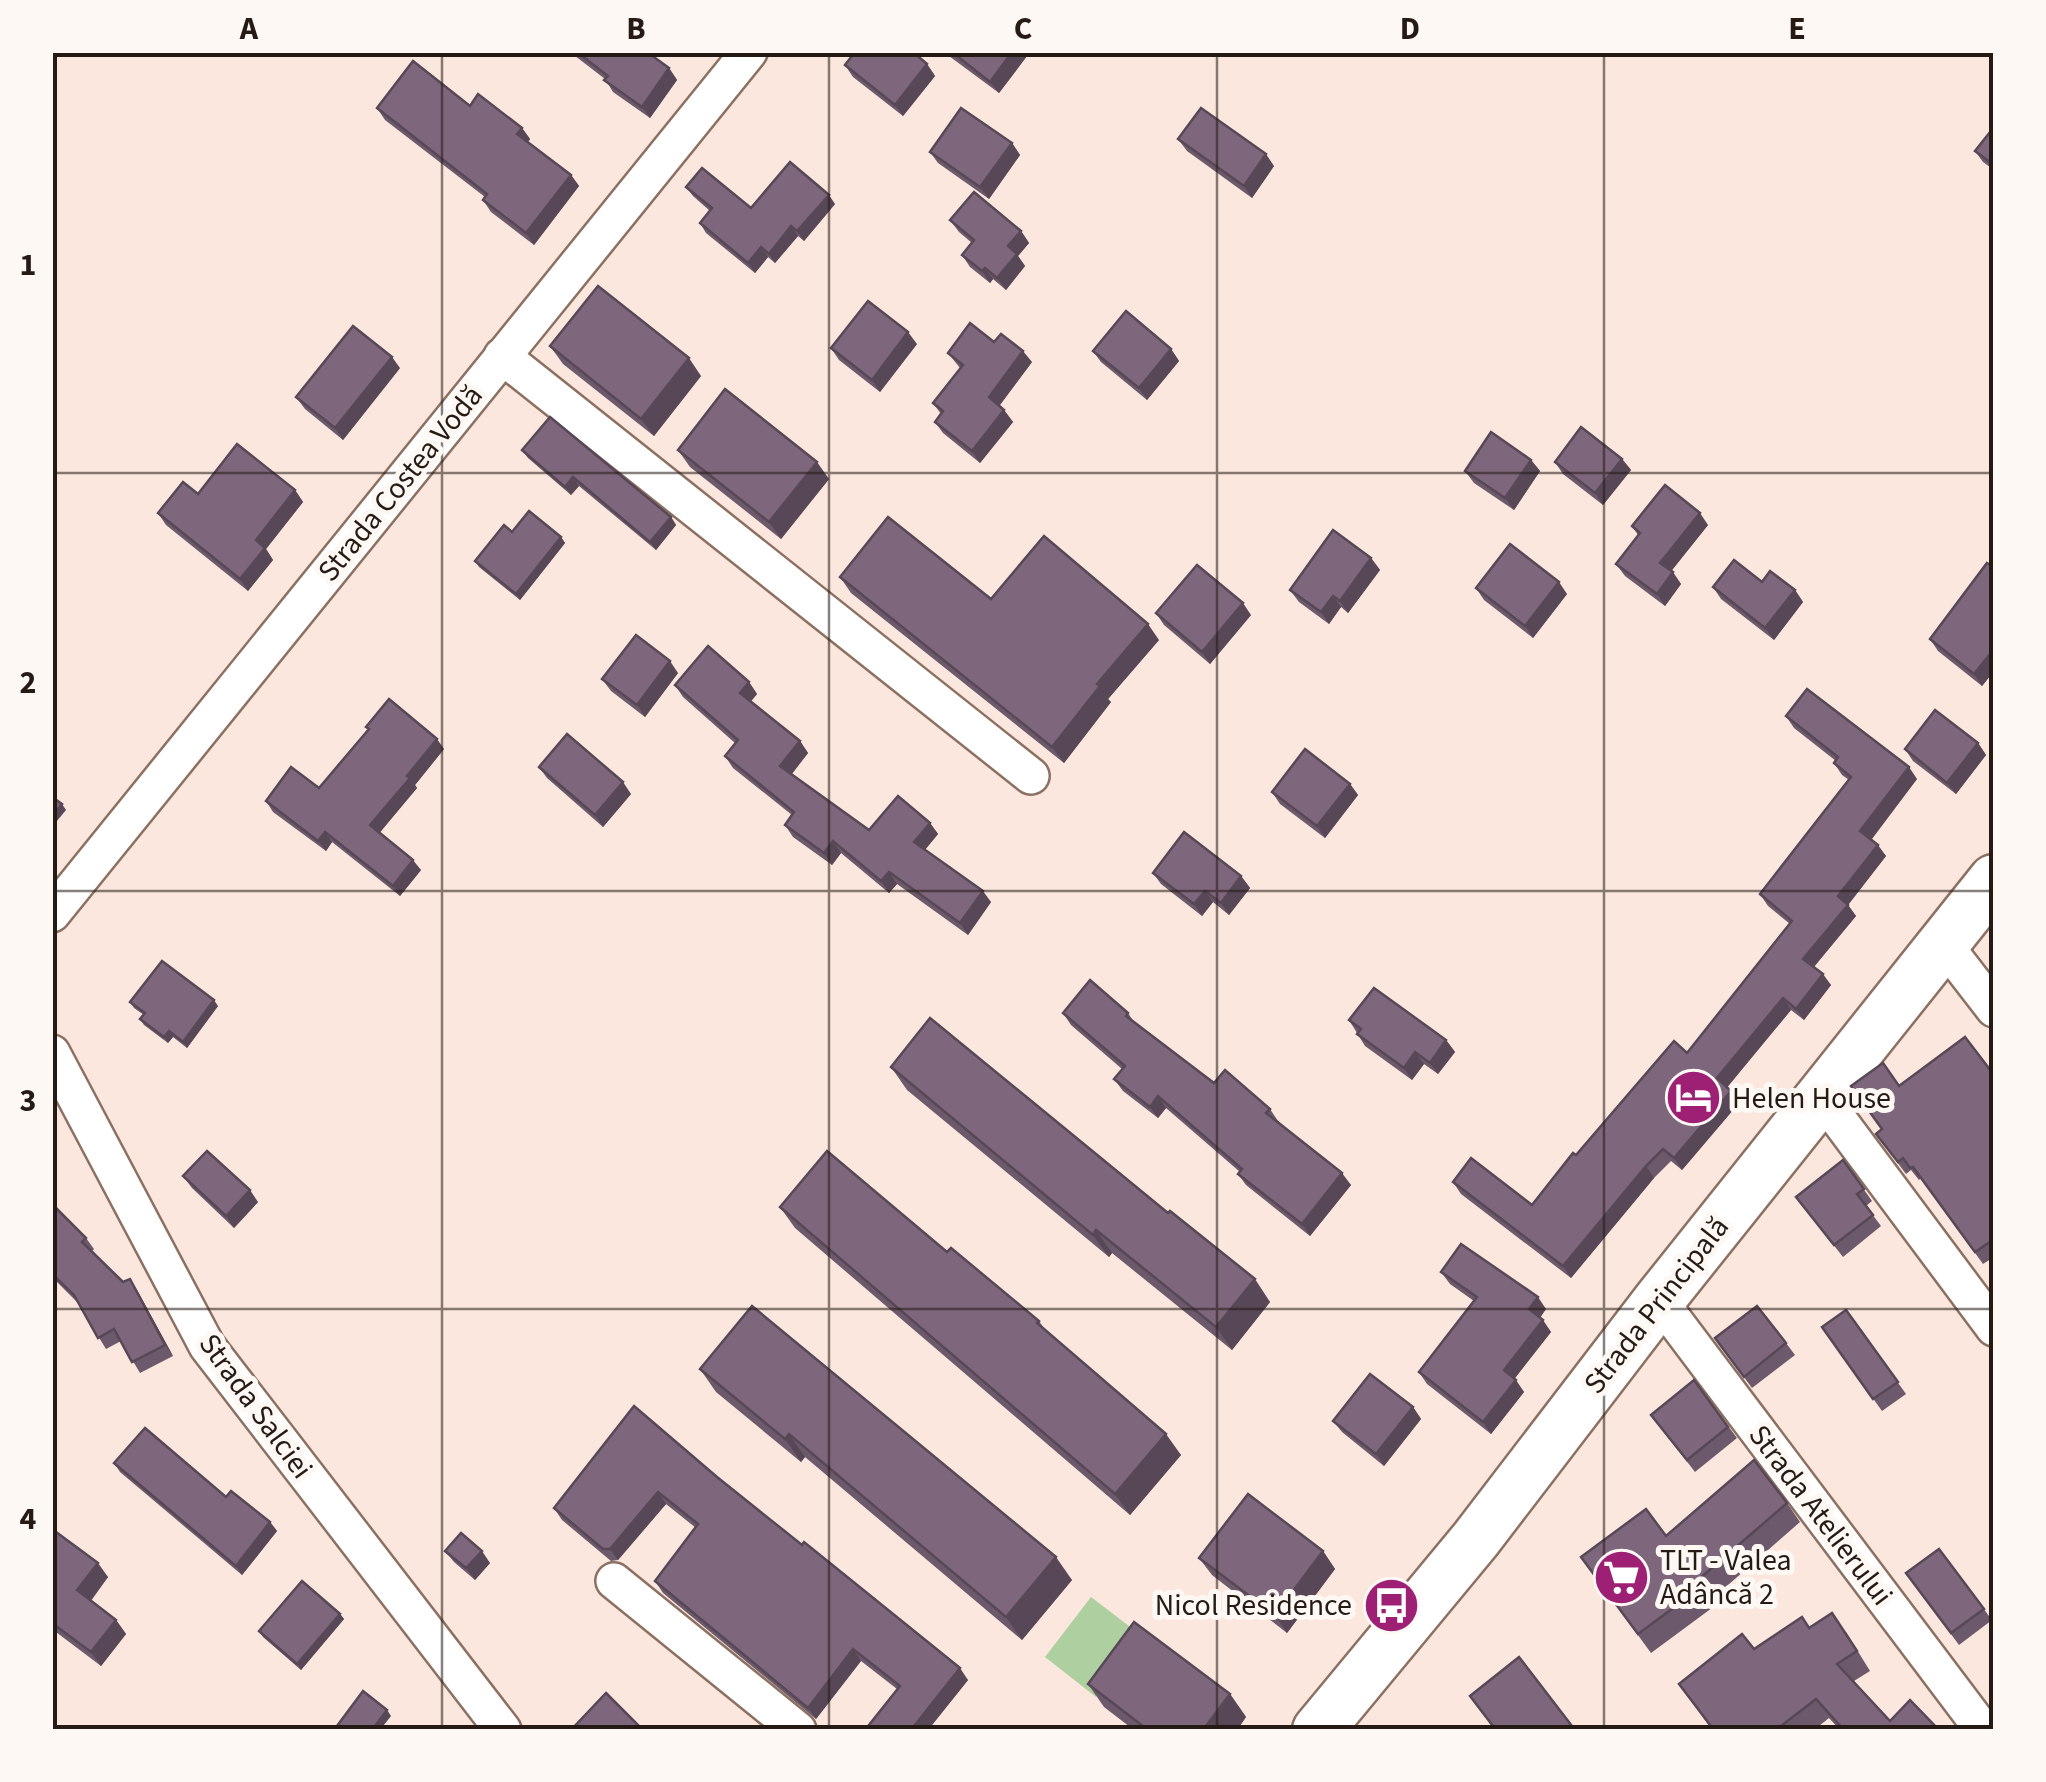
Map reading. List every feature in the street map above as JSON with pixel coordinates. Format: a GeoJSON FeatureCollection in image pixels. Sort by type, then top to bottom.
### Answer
{"type":"FeatureCollection","features":[{"type":"Feature","properties":{"kind":"street","name":"Strada Costea Vodă"},"geometry":{"type":"LineString","coordinates":[[52,914],[749,52]]}},
{"type":"Feature","properties":{"kind":"street"},"geometry":{"type":"LineString","coordinates":[[502,356],[1031,776]]}},
{"type":"Feature","properties":{"kind":"street","name":"Strada Principală"},"geometry":{"type":"LineString","coordinates":[[1318,1730],[1476,1539],[1659,1300],[1994,880]]}},
{"type":"Feature","properties":{"kind":"street"},"geometry":{"type":"LineString","coordinates":[[1944,943],[1994,1009]]}},
{"type":"Feature","properties":{"kind":"street","name":"Strada Salciei"},"geometry":{"type":"LineString","coordinates":[[52,1053],[207,1346],[503,1730]]}},
{"type":"Feature","properties":{"kind":"street"},"geometry":{"type":"LineString","coordinates":[[1821,1096],[1994,1328]]}},
{"type":"Feature","properties":{"kind":"street","name":"Strada Atelierului"},"geometry":{"type":"LineString","coordinates":[[1659,1300],[1983,1730]]}},
{"type":"Feature","properties":{"kind":"street"},"geometry":{"type":"LineString","coordinates":[[614,1580],[798,1730]]}},
{"type":"Feature","properties":{"kind":"green space"},"geometry":{"type":"Polygon","coordinates":[[[1091,1597],[1142,1636],[1096,1697],[1045,1657],[1091,1597]]]}},
{"type":"Feature","properties":{"kind":"building"},"geometry":{"type":"Polygon","coordinates":[[[577,52],[647,52],[669,68],[642,107],[604,80],[608,76],[577,52]]]}},
{"type":"Feature","properties":{"kind":"building"},"geometry":{"type":"Polygon","coordinates":[[[855,52],[913,52],[927,64],[895,105],[845,65],[855,52]]]}},
{"type":"Feature","properties":{"kind":"building"},"geometry":{"type":"Polygon","coordinates":[[[952,52],[1012,52],[990,82],[952,52]]]}},
{"type":"Feature","properties":{"kind":"building"},"geometry":{"type":"Polygon","coordinates":[[[413,61],[470,106],[478,94],[522,128],[517,134],[571,175],[526,233],[483,200],[487,194],[377,108],[413,61]]]}},
{"type":"Feature","properties":{"kind":"building"},"geometry":{"type":"Polygon","coordinates":[[[961,108],[1012,143],[980,187],[930,152],[961,108]]]}},
{"type":"Feature","properties":{"kind":"building"},"geometry":{"type":"Polygon","coordinates":[[[1201,108],[1266,154],[1244,186],[1178,139],[1201,108]]]}},
{"type":"Feature","properties":{"kind":"building"},"geometry":{"type":"Polygon","coordinates":[[[1994,127],[1994,165],[1975,151],[1994,127]]]}},
{"type":"Feature","properties":{"kind":"building"},"geometry":{"type":"Polygon","coordinates":[[[790,162],[829,195],[797,231],[791,226],[769,254],[761,247],[748,263],[700,223],[712,208],[686,187],[702,168],[751,208],[790,162]]]}},
{"type":"Feature","properties":{"kind":"building"},"geometry":{"type":"Polygon","coordinates":[[[974,192],[1021,231],[1008,246],[1017,254],[997,278],[962,255],[974,240],[950,220],[974,192]]]}},
{"type":"Feature","properties":{"kind":"building"},"geometry":{"type":"Polygon","coordinates":[[[598,286],[689,358],[641,419],[550,346],[598,286]]]}},
{"type":"Feature","properties":{"kind":"building"},"geometry":{"type":"Polygon","coordinates":[[[868,301],[908,332],[872,380],[831,348],[868,301]]]}},
{"type":"Feature","properties":{"kind":"building"},"geometry":{"type":"Polygon","coordinates":[[[1126,311],[1171,349],[1139,388],[1093,351],[1126,311]]]}},
{"type":"Feature","properties":{"kind":"building"},"geometry":{"type":"Polygon","coordinates":[[[970,323],[994,342],[1001,334],[1023,351],[989,397],[1004,410],[972,451],[935,422],[943,411],[933,403],[963,365],[948,353],[970,323]]]}},
{"type":"Feature","properties":{"kind":"building"},"geometry":{"type":"Polygon","coordinates":[[[353,326],[392,357],[335,428],[296,397],[353,326]]]}},
{"type":"Feature","properties":{"kind":"building"},"geometry":{"type":"Polygon","coordinates":[[[725,389],[817,462],[769,522],[678,450],[725,389]]]}},
{"type":"Feature","properties":{"kind":"building"},"geometry":{"type":"Polygon","coordinates":[[[550,417],[671,517],[650,542],[573,477],[565,487],[522,450],[550,417]]]}},
{"type":"Feature","properties":{"kind":"building"},"geometry":{"type":"Polygon","coordinates":[[[1581,427],[1622,459],[1595,493],[1555,462],[1581,427]]]}},
{"type":"Feature","properties":{"kind":"building"},"geometry":{"type":"Polygon","coordinates":[[[1491,432],[1531,460],[1505,498],[1465,471],[1491,432]]]}},
{"type":"Feature","properties":{"kind":"building"},"geometry":{"type":"Polygon","coordinates":[[[237,444],[295,490],[256,540],[265,548],[240,579],[158,513],[183,482],[198,494],[237,444]]]}},
{"type":"Feature","properties":{"kind":"building"},"geometry":{"type":"Polygon","coordinates":[[[1665,485],[1700,513],[1660,563],[1673,572],[1657,594],[1616,564],[1640,533],[1632,526],[1665,485]]]}},
{"type":"Feature","properties":{"kind":"building"},"geometry":{"type":"Polygon","coordinates":[[[529,511],[561,537],[516,594],[475,561],[504,525],[512,532],[529,511]]]}},
{"type":"Feature","properties":{"kind":"building"},"geometry":{"type":"Polygon","coordinates":[[[888,517],[991,599],[1044,536],[1148,624],[1097,684],[1100,686],[1052,747],[840,577],[888,517]]]}},
{"type":"Feature","properties":{"kind":"building"},"geometry":{"type":"Polygon","coordinates":[[[1333,530],[1371,558],[1340,601],[1333,596],[1321,612],[1290,590],[1333,530]]]}},
{"type":"Feature","properties":{"kind":"building"},"geometry":{"type":"Polygon","coordinates":[[[1510,544],[1559,582],[1525,626],[1476,588],[1510,544]]]}},
{"type":"Feature","properties":{"kind":"building"},"geometry":{"type":"Polygon","coordinates":[[[1734,560],[1762,582],[1770,571],[1795,590],[1765,628],[1713,587],[1734,560]]]}},
{"type":"Feature","properties":{"kind":"building"},"geometry":{"type":"Polygon","coordinates":[[[1987,563],[1994,567],[1994,649],[1974,674],[1930,639],[1987,563]]]}},
{"type":"Feature","properties":{"kind":"building"},"geometry":{"type":"Polygon","coordinates":[[[1197,565],[1243,603],[1202,652],[1156,613],[1197,565]]]}},
{"type":"Feature","properties":{"kind":"building"},"geometry":{"type":"Polygon","coordinates":[[[636,635],[670,661],[637,705],[602,679],[636,635]]]}},
{"type":"Feature","properties":{"kind":"building"},"geometry":{"type":"Polygon","coordinates":[[[708,646],[749,682],[740,693],[800,741],[780,766],[869,830],[898,796],[930,823],[914,842],[983,891],[960,923],[889,872],[881,881],[833,841],[824,853],[785,825],[794,812],[725,756],[738,740],[675,685],[708,646]]]}},
{"type":"Feature","properties":{"kind":"building"},"geometry":{"type":"Polygon","coordinates":[[[1807,689],[1909,767],[1860,831],[1878,845],[1838,896],[1848,905],[1803,959],[1823,974],[1796,1009],[1783,998],[1717,1078],[1731,1091],[1674,1158],[1663,1149],[1646,1166],[1563,1266],[1453,1182],[1471,1158],[1532,1205],[1573,1153],[1576,1155],[1674,1041],[1687,1053],[1792,921],[1760,894],[1851,777],[1834,763],[1838,757],[1786,716],[1807,689]]]}},
{"type":"Feature","properties":{"kind":"building"},"geometry":{"type":"Polygon","coordinates":[[[389,699],[437,739],[370,825],[413,860],[393,886],[325,832],[318,841],[266,801],[291,767],[319,788],[389,699]]]}},
{"type":"Feature","properties":{"kind":"building"},"geometry":{"type":"Polygon","coordinates":[[[1935,710],[1978,743],[1947,783],[1905,749],[1935,710]]]}},
{"type":"Feature","properties":{"kind":"building"},"geometry":{"type":"Polygon","coordinates":[[[567,734],[623,782],[595,815],[539,767],[567,734]]]}},
{"type":"Feature","properties":{"kind":"building"},"geometry":{"type":"Polygon","coordinates":[[[1305,749],[1350,784],[1317,826],[1272,792],[1305,749]]]}},
{"type":"Feature","properties":{"kind":"building"},"geometry":{"type":"Polygon","coordinates":[[[52,797],[62,804],[52,816],[52,797]]]}},
{"type":"Feature","properties":{"kind":"building"},"geometry":{"type":"Polygon","coordinates":[[[1184,832],[1241,876],[1221,903],[1205,891],[1194,904],[1153,873],[1184,832]]]}},
{"type":"Feature","properties":{"kind":"building"},"geometry":{"type":"Polygon","coordinates":[[[162,961],[214,1000],[183,1042],[169,1031],[164,1037],[140,1019],[145,1013],[130,1002],[162,961]]]}},
{"type":"Feature","properties":{"kind":"building"},"geometry":{"type":"Polygon","coordinates":[[[1090,980],[1128,1013],[1126,1016],[1214,1083],[1225,1070],[1270,1109],[1266,1113],[1342,1173],[1302,1224],[1238,1174],[1242,1169],[1158,1096],[1150,1107],[1114,1079],[1125,1066],[1063,1013],[1090,980]]]}},
{"type":"Feature","properties":{"kind":"building"},"geometry":{"type":"Polygon","coordinates":[[[1374,988],[1446,1040],[1430,1063],[1415,1052],[1404,1068],[1357,1034],[1361,1029],[1349,1020],[1374,988]]]}},
{"type":"Feature","properties":{"kind":"building"},"geometry":{"type":"Polygon","coordinates":[[[930,1018],[1168,1213],[1255,1279],[1216,1327],[1096,1230],[1093,1235],[891,1067],[930,1018]]]}},
{"type":"Feature","properties":{"kind":"building"},"geometry":{"type":"Polygon","coordinates":[[[1965,1037],[1994,1075],[1994,1239],[1975,1252],[1913,1167],[1903,1158],[1898,1162],[1876,1134],[1882,1129],[1851,1086],[1883,1063],[1899,1086],[1965,1037]]]}},
{"type":"Feature","properties":{"kind":"building"},"geometry":{"type":"Polygon","coordinates":[[[207,1151],[250,1190],[226,1216],[183,1176],[207,1151]]]}},
{"type":"Feature","properties":{"kind":"building"},"geometry":{"type":"Polygon","coordinates":[[[827,1151],[947,1252],[951,1248],[1039,1321],[1166,1434],[1115,1494],[780,1207],[827,1151]]]}},
{"type":"Feature","properties":{"kind":"building"},"geometry":{"type":"Polygon","coordinates":[[[1843,1160],[1864,1189],[1857,1194],[1873,1215],[1834,1245],[1796,1197],[1843,1160]]]}},
{"type":"Feature","properties":{"kind":"building"},"geometry":{"type":"Polygon","coordinates":[[[52,1204],[86,1238],[82,1242],[123,1282],[130,1279],[165,1345],[132,1362],[114,1329],[98,1338],[74,1295],[52,1274],[52,1204]]]}},
{"type":"Feature","properties":{"kind":"building"},"geometry":{"type":"Polygon","coordinates":[[[1461,1244],[1538,1297],[1529,1309],[1543,1320],[1504,1370],[1516,1380],[1483,1422],[1419,1372],[1477,1297],[1441,1272],[1461,1244]]]}},
{"type":"Feature","properties":{"kind":"building"},"geometry":{"type":"Polygon","coordinates":[[[752,1306],[1056,1557],[1006,1617],[789,1434],[785,1439],[700,1369],[752,1306]]]}},
{"type":"Feature","properties":{"kind":"building"},"geometry":{"type":"Polygon","coordinates":[[[1757,1306],[1786,1343],[1744,1377],[1715,1338],[1757,1306]]]}},
{"type":"Feature","properties":{"kind":"building"},"geometry":{"type":"Polygon","coordinates":[[[1846,1310],[1898,1382],[1873,1399],[1822,1327],[1846,1310]]]}},
{"type":"Feature","properties":{"kind":"building"},"geometry":{"type":"Polygon","coordinates":[[[1370,1374],[1413,1407],[1376,1454],[1333,1421],[1370,1374]]]}},
{"type":"Feature","properties":{"kind":"building"},"geometry":{"type":"Polygon","coordinates":[[[1694,1380],[1728,1427],[1687,1460],[1651,1415],[1694,1380]]]}},
{"type":"Feature","properties":{"kind":"building"},"geometry":{"type":"Polygon","coordinates":[[[634,1406],[717,1477],[960,1668],[911,1730],[865,1730],[900,1686],[853,1649],[808,1708],[655,1581],[698,1524],[658,1492],[610,1549],[603,1549],[554,1508],[634,1406]]]}},
{"type":"Feature","properties":{"kind":"building"},"geometry":{"type":"Polygon","coordinates":[[[145,1428],[226,1497],[231,1491],[270,1522],[236,1566],[114,1463],[145,1428]]]}},
{"type":"Feature","properties":{"kind":"building"},"geometry":{"type":"Polygon","coordinates":[[[1754,1460],[1787,1503],[1698,1580],[1703,1586],[1638,1634],[1581,1557],[1646,1509],[1666,1536],[1754,1460]]]}},
{"type":"Feature","properties":{"kind":"building"},"geometry":{"type":"Polygon","coordinates":[[[1248,1494],[1323,1551],[1275,1615],[1199,1558],[1248,1494]]]}},
{"type":"Feature","properties":{"kind":"building"},"geometry":{"type":"Polygon","coordinates":[[[52,1529],[98,1563],[77,1590],[116,1620],[91,1652],[52,1623],[52,1529]]]}},
{"type":"Feature","properties":{"kind":"building"},"geometry":{"type":"Polygon","coordinates":[[[461,1533],[482,1551],[466,1568],[445,1551],[461,1533]]]}},
{"type":"Feature","properties":{"kind":"building"},"geometry":{"type":"Polygon","coordinates":[[[1939,1549],[1984,1609],[1951,1633],[1906,1573],[1939,1549]]]}},
{"type":"Feature","properties":{"kind":"building"},"geometry":{"type":"Polygon","coordinates":[[[302,1581],[340,1614],[297,1664],[259,1631],[302,1581]]]}},
{"type":"Feature","properties":{"kind":"building"},"geometry":{"type":"Polygon","coordinates":[[[1832,1613],[1857,1651],[1837,1664],[1890,1721],[1910,1700],[1939,1730],[1844,1730],[1816,1699],[1776,1730],[1714,1730],[1679,1684],[1742,1634],[1754,1649],[1802,1617],[1809,1628],[1832,1613]]]}},
{"type":"Feature","properties":{"kind":"building"},"geometry":{"type":"Polygon","coordinates":[[[1134,1622],[1230,1694],[1203,1730],[1148,1730],[1088,1684],[1134,1622]]]}},
{"type":"Feature","properties":{"kind":"building"},"geometry":{"type":"Polygon","coordinates":[[[1519,1657],[1575,1730],[1496,1730],[1470,1696],[1519,1657]]]}},
{"type":"Feature","properties":{"kind":"building"},"geometry":{"type":"Polygon","coordinates":[[[363,1691],[387,1710],[372,1730],[334,1730],[363,1691]]]}},
{"type":"Feature","properties":{"kind":"building"},"geometry":{"type":"Polygon","coordinates":[[[606,1693],[643,1730],[571,1730],[606,1693]]]}},
{"type":"Feature","properties":{"kind":"place","name":"Helen House"},"geometry":{"type":"Point","coordinates":[1693,1098]}},
{"type":"Feature","properties":{"kind":"place","name":"TLT - Valea Adâncă 2"},"geometry":{"type":"Point","coordinates":[1621,1577]}},
{"type":"Feature","properties":{"kind":"place","name":"Nicol Residence"},"geometry":{"type":"Point","coordinates":[1391,1605]}}]}
